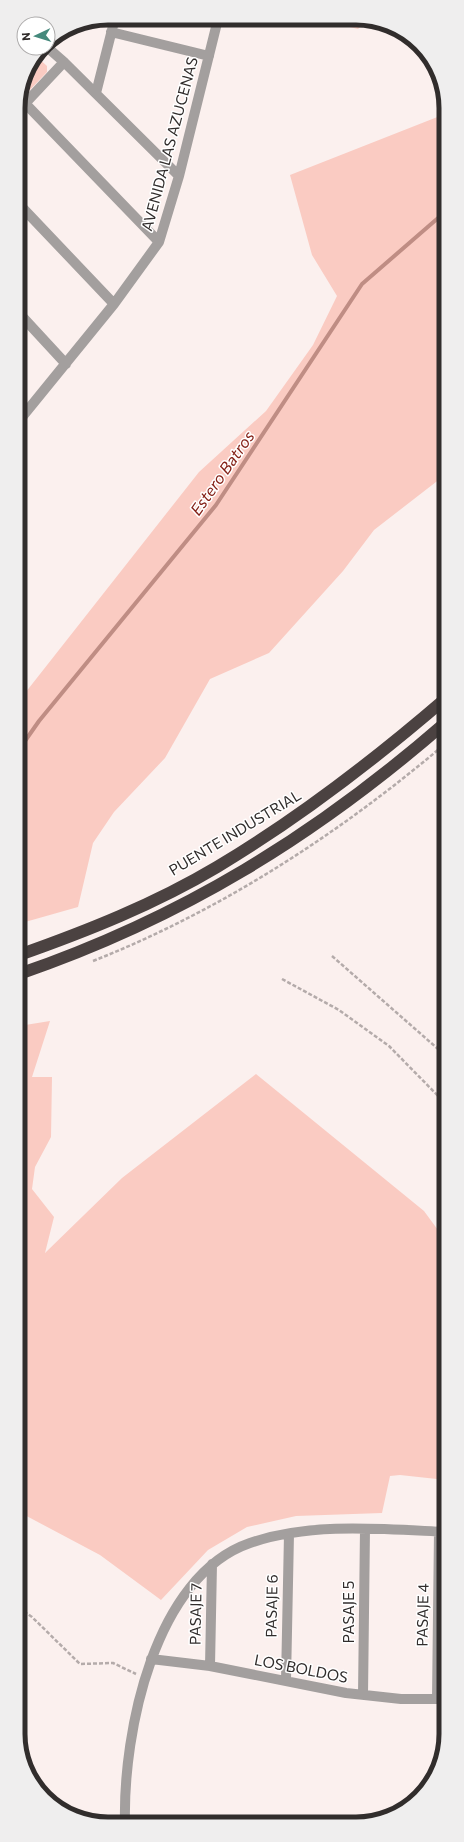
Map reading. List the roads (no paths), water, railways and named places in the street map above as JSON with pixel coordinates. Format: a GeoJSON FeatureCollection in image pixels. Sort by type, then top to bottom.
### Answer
{"type":"FeatureCollection","features":[{"type":"Feature","properties":{"kind":"highway","name":"PUENTE INDUSTRIAL"},"geometry":{"type":"LineString","coordinates":[[25,952],[122,915],[216,868],[282,826],[329,793],[382,753],[439,704]]}},
{"type":"Feature","properties":{"kind":"highway"},"geometry":{"type":"LineString","coordinates":[[25,971],[126,932],[175,909],[225,882],[305,833],[344,805],[439,728]]}},
{"type":"Feature","properties":{"kind":"street"},"geometry":{"type":"LineString","coordinates":[[96,93],[114,25]]}},
{"type":"Feature","properties":{"kind":"street","name":"AVENIDA LAS AZUCENAS"},"geometry":{"type":"LineString","coordinates":[[25,414],[114,304],[159,242],[179,176],[216,25]]}},
{"type":"Feature","properties":{"kind":"street"},"geometry":{"type":"LineString","coordinates":[[112,32],[209,56]]}},
{"type":"Feature","properties":{"kind":"street"},"geometry":{"type":"LineString","coordinates":[[56,55],[179,176]]}},
{"type":"Feature","properties":{"kind":"street"},"geometry":{"type":"LineString","coordinates":[[26,99],[64,62]]}},
{"type":"Feature","properties":{"kind":"street"},"geometry":{"type":"LineString","coordinates":[[25,107],[159,242]]}},
{"type":"Feature","properties":{"kind":"street"},"geometry":{"type":"LineString","coordinates":[[25,211],[114,304]]}},
{"type":"Feature","properties":{"kind":"street"},"geometry":{"type":"LineString","coordinates":[[25,320],[66,364]]}},
{"type":"Feature","properties":{"kind":"street"},"geometry":{"type":"LineString","coordinates":[[125,1817],[127,1770],[145,1678],[161,1635],[176,1607],[186,1591],[212,1564],[224,1555],[249,1543],[289,1534],[341,1529],[439,1532]]}},
{"type":"Feature","properties":{"kind":"street","name":"PASAJE 5"},"geometry":{"type":"LineString","coordinates":[[363,1695],[365,1529]]}},
{"type":"Feature","properties":{"kind":"street","name":"PASAJE 6"},"geometry":{"type":"LineString","coordinates":[[286,1680],[289,1534]]}},
{"type":"Feature","properties":{"kind":"street","name":"PASAJE 7"},"geometry":{"type":"LineString","coordinates":[[210,1666],[212,1564]]}},
{"type":"Feature","properties":{"kind":"street","name":"LOS BOLDOS"},"geometry":{"type":"LineString","coordinates":[[152,1658],[210,1666],[363,1695],[439,1699]]}},
{"type":"Feature","properties":{"kind":"waterway","name":"Estero Batros"},"geometry":{"type":"LineString","coordinates":[[25,741],[39,721],[216,505],[362,284],[439,217]]}}]}
